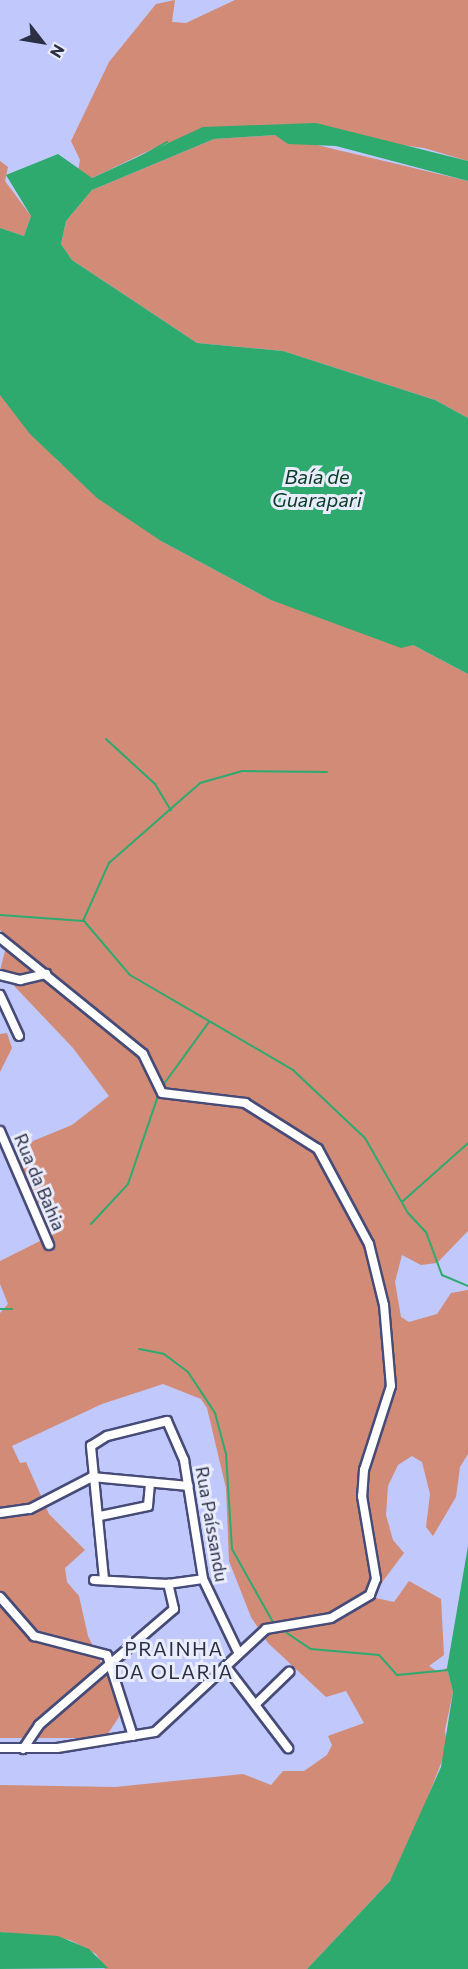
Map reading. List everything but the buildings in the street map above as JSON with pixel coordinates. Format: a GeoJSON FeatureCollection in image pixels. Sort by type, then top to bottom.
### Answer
{"type":"FeatureCollection","features":[{"type":"Feature","properties":{"kind":"street"},"geometry":{"type":"LineString","coordinates":[[0,938],[143,1054],[162,1093],[228,1097],[309,1140],[329,1165],[369,1244],[384,1305],[391,1386],[363,1483],[375,1589],[331,1618],[266,1629],[227,1668],[154,1732],[23,1749],[0,1748]]}},
{"type":"Feature","properties":{"kind":"street"},"geometry":{"type":"LineString","coordinates":[[0,975],[20,980],[46,974]]}},
{"type":"Feature","properties":{"kind":"street"},"geometry":{"type":"LineString","coordinates":[[0,995],[19,1036]]}},
{"type":"Feature","properties":{"kind":"street","name":"Rua da Bahia"},"geometry":{"type":"LineString","coordinates":[[0,1131],[49,1245]]}},
{"type":"Feature","properties":{"kind":"street","name":"Rua Paíssandu"},"geometry":{"type":"LineString","coordinates":[[92,1477],[91,1446],[107,1436],[167,1421],[189,1486],[202,1579],[239,1654]]}},
{"type":"Feature","properties":{"kind":"street"},"geometry":{"type":"LineString","coordinates":[[92,1477],[100,1516],[104,1579]]}},
{"type":"Feature","properties":{"kind":"street"},"geometry":{"type":"LineString","coordinates":[[0,1513],[30,1509],[92,1477],[150,1485],[189,1486]]}},
{"type":"Feature","properties":{"kind":"street"},"geometry":{"type":"LineString","coordinates":[[100,1516],[148,1506],[150,1485]]}},
{"type":"Feature","properties":{"kind":"street"},"geometry":{"type":"LineString","coordinates":[[94,1580],[168,1584],[202,1579]]}},
{"type":"Feature","properties":{"kind":"street"},"geometry":{"type":"LineString","coordinates":[[23,1749],[39,1725],[174,1609],[168,1584]]}},
{"type":"Feature","properties":{"kind":"street"},"geometry":{"type":"LineString","coordinates":[[0,1598],[34,1636],[100,1650],[109,1666],[133,1736]]}},
{"type":"Feature","properties":{"kind":"street"},"geometry":{"type":"LineString","coordinates":[[227,1668],[257,1703],[288,1748]]}},
{"type":"Feature","properties":{"kind":"street"},"geometry":{"type":"LineString","coordinates":[[257,1703],[289,1671]]}},
{"type":"Feature","properties":{"kind":"shaded area"},"geometry":{"type":"Polygon","coordinates":[[[175,0],[172,22],[186,23],[235,0],[468,0],[468,161],[424,148],[259,126],[163,144],[92,178],[78,171],[80,160],[71,141],[109,62],[156,4],[175,0]]]}},
{"type":"Feature","properties":{"kind":"shaded area"},"geometry":{"type":"Polygon","coordinates":[[[275,135],[468,181],[468,418],[435,400],[283,351],[197,343],[72,260],[61,244],[66,221],[92,190],[214,139],[275,135]]]}},
{"type":"Feature","properties":{"kind":"shaded area"},"geometry":{"type":"Polygon","coordinates":[[[0,161],[8,167],[5,181],[31,216],[24,236],[0,228],[0,161]]]}},
{"type":"Feature","properties":{"kind":"shaded area"},"geometry":{"type":"Polygon","coordinates":[[[0,395],[58,461],[161,541],[271,600],[413,645],[468,674],[468,1231],[437,1263],[421,1265],[402,1255],[395,1282],[401,1317],[409,1322],[437,1314],[451,1293],[468,1290],[468,1454],[460,1467],[456,1497],[433,1536],[426,1527],[430,1494],[422,1462],[412,1456],[398,1465],[388,1486],[386,1515],[393,1540],[404,1553],[371,1597],[394,1602],[409,1581],[441,1599],[444,1655],[429,1666],[438,1672],[447,1668],[453,1692],[445,1730],[447,1748],[405,1856],[390,1881],[307,1969],[105,1969],[96,1954],[70,1940],[0,1932],[0,1785],[115,1787],[243,1774],[271,1785],[283,1771],[304,1771],[327,1755],[332,1745],[328,1736],[364,1723],[346,1691],[326,1697],[268,1643],[251,1617],[229,1561],[226,1488],[207,1408],[201,1399],[163,1384],[102,1404],[12,1446],[20,1463],[26,1462],[49,1514],[85,1550],[65,1568],[67,1582],[79,1596],[88,1636],[118,1697],[119,1717],[105,1738],[0,1738],[0,1313],[8,1304],[0,1284],[0,1261],[48,1237],[19,1161],[33,1141],[72,1125],[109,1096],[73,1048],[0,971],[8,938],[0,930],[0,395]]]}},
{"type":"Feature","properties":{"kind":"shaded area"},"geometry":{"type":"Polygon","coordinates":[[[7,1033],[12,1048],[0,1072],[0,1034],[7,1033]]]}},
{"type":"Feature","properties":{"kind":"water","name":"Baía de Guarapari"},"geometry":{"type":"Polygon","coordinates":[[[316,123],[468,161],[468,181],[336,146],[288,144],[275,135],[214,139],[92,190],[66,221],[61,244],[72,260],[197,343],[283,351],[435,400],[468,418],[468,674],[413,645],[401,648],[271,600],[161,541],[97,498],[30,434],[0,395],[0,228],[24,236],[31,216],[6,175],[58,154],[92,178],[203,127],[316,123]]]}},
{"type":"Feature","properties":{"kind":"water"},"geometry":{"type":"Polygon","coordinates":[[[468,1546],[468,1969],[307,1969],[390,1881],[441,1767],[453,1692],[447,1668],[468,1546]]]}},
{"type":"Feature","properties":{"kind":"water"},"geometry":{"type":"Polygon","coordinates":[[[0,1932],[58,1936],[89,1949],[108,1968],[0,1969],[0,1932]]]}},
{"type":"Feature","properties":{"kind":"waterway"},"geometry":{"type":"LineString","coordinates":[[128,164],[167,142]]}},
{"type":"Feature","properties":{"kind":"waterway"},"geometry":{"type":"LineString","coordinates":[[106,739],[155,784],[171,811]]}},
{"type":"Feature","properties":{"kind":"waterway"},"geometry":{"type":"LineString","coordinates":[[83,921],[109,863],[200,783],[242,771],[327,772]]}},
{"type":"Feature","properties":{"kind":"waterway"},"geometry":{"type":"LineString","coordinates":[[0,915],[84,921],[130,975],[293,1070],[365,1138],[408,1213],[426,1232],[442,1275],[468,1286]]}},
{"type":"Feature","properties":{"kind":"waterway"},"geometry":{"type":"LineString","coordinates":[[161,1088],[209,1022]]}},
{"type":"Feature","properties":{"kind":"waterway"},"geometry":{"type":"LineString","coordinates":[[91,1224],[128,1184],[159,1093]]}},
{"type":"Feature","properties":{"kind":"waterway"},"geometry":{"type":"LineString","coordinates":[[403,1201],[468,1143]]}},
{"type":"Feature","properties":{"kind":"waterway"},"geometry":{"type":"LineString","coordinates":[[0,1309],[12,1309]]}},
{"type":"Feature","properties":{"kind":"waterway"},"geometry":{"type":"LineString","coordinates":[[139,1349],[164,1354],[188,1372],[215,1413],[226,1454],[232,1549],[274,1624]]}},
{"type":"Feature","properties":{"kind":"waterway"},"geometry":{"type":"LineString","coordinates":[[281,1629],[311,1649],[379,1655],[397,1675],[449,1670]]}},
{"type":"Feature","properties":{"kind":"district","name":"PRAINHA DA OLARIA"},"geometry":{"type":"Point","coordinates":[174,1660]}}]}
